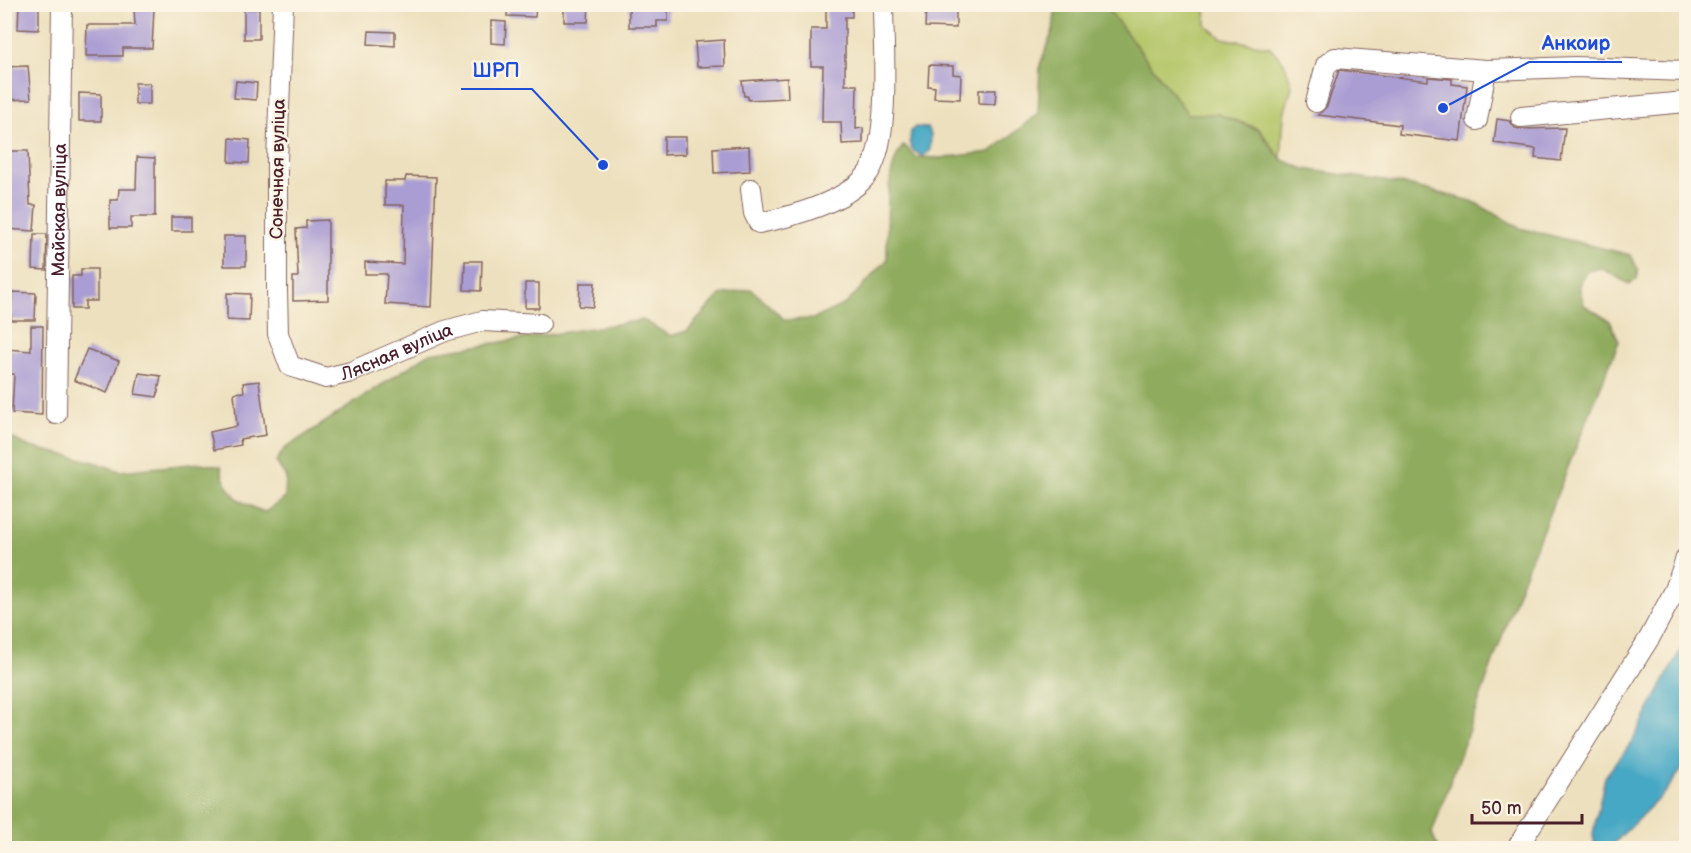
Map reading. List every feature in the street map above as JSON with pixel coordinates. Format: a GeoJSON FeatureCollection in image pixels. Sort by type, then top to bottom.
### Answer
{"type":"FeatureCollection","features":[{"type":"Feature","properties":{"kind":"street","name":"Майская вуліца"},"geometry":{"type":"LineString","coordinates":[[56,414],[62,4]]}},
{"type":"Feature","properties":{"kind":"street","name":"Сонечная вуліца"},"geometry":{"type":"LineString","coordinates":[[278,334],[277,160],[283,4]]}},
{"type":"Feature","properties":{"kind":"street"},"geometry":{"type":"LineString","coordinates":[[751,189],[754,213],[759,224],[787,218],[848,192],[867,175],[881,146],[884,4]]}},
{"type":"Feature","properties":{"kind":"street"},"geometry":{"type":"LineString","coordinates":[[1316,102],[1326,65],[1335,58],[1486,70],[1575,67],[1686,71]]}},
{"type":"Feature","properties":{"kind":"street"},"geometry":{"type":"LineString","coordinates":[[1477,120],[1486,70]]}},
{"type":"Feature","properties":{"kind":"street"},"geometry":{"type":"LineString","coordinates":[[1521,117],[1686,102]]}},
{"type":"Feature","properties":{"kind":"street","name":"Лясная вуліца"},"geometry":{"type":"LineString","coordinates":[[278,334],[290,366],[326,378],[351,372],[445,331],[482,321],[540,324]]}},
{"type":"Feature","properties":{"kind":"street"},"geometry":{"type":"LineString","coordinates":[[1517,849],[1650,638],[1675,590],[1686,558]]}},
{"type":"Feature","properties":{"kind":"green space"},"geometry":{"type":"Polygon","coordinates":[[[1056,5],[1105,5],[1188,114],[1218,114],[1259,130],[1281,159],[1304,169],[1403,184],[1472,201],[1520,228],[1630,255],[1638,269],[1637,279],[1629,284],[1601,268],[1587,271],[1579,286],[1584,305],[1610,321],[1619,341],[1520,586],[1432,833],[1438,848],[5,848],[5,435],[30,447],[91,461],[120,471],[201,463],[221,467],[230,491],[242,501],[265,512],[285,498],[286,477],[276,462],[284,449],[430,353],[643,320],[670,336],[687,331],[720,295],[751,289],[785,320],[813,319],[847,303],[887,260],[890,183],[897,155],[904,145],[916,157],[940,158],[990,152],[1038,114],[1040,65],[1053,30],[1056,5]]]}},
{"type":"Feature","properties":{"kind":"green space"},"geometry":{"type":"Polygon","coordinates":[[[1105,5],[1205,5],[1206,25],[1222,38],[1270,47],[1285,64],[1292,87],[1284,114],[1281,159],[1259,129],[1218,114],[1188,114],[1105,5]]]}},
{"type":"Feature","properties":{"kind":"water"},"geometry":{"type":"Polygon","coordinates":[[[915,127],[928,128],[931,135],[930,151],[923,156],[915,152],[911,146],[911,131],[915,127]]]}},
{"type":"Feature","properties":{"kind":"water"},"geometry":{"type":"Polygon","coordinates":[[[1686,639],[1686,764],[1664,793],[1609,848],[1595,848],[1593,834],[1605,777],[1632,742],[1686,639]]]}},
{"type":"Feature","properties":{"kind":"building"},"geometry":{"type":"Polygon","coordinates":[[[19,4],[39,4],[39,30],[18,29],[19,4]]]}},
{"type":"Feature","properties":{"kind":"building"},"geometry":{"type":"Polygon","coordinates":[[[508,4],[536,4],[535,17],[507,16],[508,4]]]}},
{"type":"Feature","properties":{"kind":"building"},"geometry":{"type":"Polygon","coordinates":[[[564,4],[589,4],[588,22],[564,22],[564,4]]]}},
{"type":"Feature","properties":{"kind":"building"},"geometry":{"type":"Polygon","coordinates":[[[629,4],[668,4],[668,21],[657,21],[657,27],[629,27],[629,4]]]}},
{"type":"Feature","properties":{"kind":"building"},"geometry":{"type":"Polygon","coordinates":[[[826,4],[852,4],[852,17],[845,17],[845,85],[857,85],[856,129],[863,128],[863,143],[842,144],[841,122],[822,122],[823,66],[811,66],[811,29],[826,29],[826,4]]]}},
{"type":"Feature","properties":{"kind":"building"},"geometry":{"type":"Polygon","coordinates":[[[926,7],[956,8],[956,28],[925,27],[926,7]]]}},
{"type":"Feature","properties":{"kind":"building"},"geometry":{"type":"Polygon","coordinates":[[[134,9],[154,9],[152,48],[123,48],[123,56],[86,56],[87,25],[135,25],[134,9]]]}},
{"type":"Feature","properties":{"kind":"building"},"geometry":{"type":"Polygon","coordinates":[[[244,9],[259,9],[259,39],[244,39],[244,9]]]}},
{"type":"Feature","properties":{"kind":"building"},"geometry":{"type":"Polygon","coordinates":[[[491,21],[506,22],[505,44],[491,43],[491,21]]]}},
{"type":"Feature","properties":{"kind":"building"},"geometry":{"type":"Polygon","coordinates":[[[369,31],[395,32],[395,46],[368,44],[369,31]]]}},
{"type":"Feature","properties":{"kind":"building"},"geometry":{"type":"Polygon","coordinates":[[[724,40],[725,66],[697,67],[695,42],[724,40]]]}},
{"type":"Feature","properties":{"kind":"building"},"geometry":{"type":"Polygon","coordinates":[[[929,65],[953,66],[953,74],[961,75],[960,99],[934,98],[935,87],[928,86],[929,65]]]}},
{"type":"Feature","properties":{"kind":"building"},"geometry":{"type":"Polygon","coordinates":[[[28,66],[31,99],[4,100],[4,67],[28,66]]]}},
{"type":"Feature","properties":{"kind":"building"},"geometry":{"type":"Polygon","coordinates":[[[1339,70],[1428,81],[1428,77],[1452,79],[1452,84],[1467,86],[1460,141],[1399,134],[1400,125],[1318,115],[1327,106],[1339,70]]]}},
{"type":"Feature","properties":{"kind":"building"},"geometry":{"type":"Polygon","coordinates":[[[787,78],[788,98],[748,100],[748,96],[744,96],[742,81],[787,78]]]}},
{"type":"Feature","properties":{"kind":"building"},"geometry":{"type":"Polygon","coordinates":[[[236,81],[257,83],[256,100],[234,98],[236,81]]]}},
{"type":"Feature","properties":{"kind":"building"},"geometry":{"type":"Polygon","coordinates":[[[135,83],[150,83],[150,104],[135,104],[135,83]]]}},
{"type":"Feature","properties":{"kind":"building"},"geometry":{"type":"Polygon","coordinates":[[[979,90],[996,90],[995,104],[979,103],[979,90]]]}},
{"type":"Feature","properties":{"kind":"building"},"geometry":{"type":"Polygon","coordinates":[[[79,93],[101,94],[101,121],[79,121],[79,93]]]}},
{"type":"Feature","properties":{"kind":"building"},"geometry":{"type":"Polygon","coordinates":[[[1497,119],[1510,121],[1515,128],[1521,129],[1565,128],[1561,161],[1535,158],[1536,149],[1494,143],[1497,119]]]}},
{"type":"Feature","properties":{"kind":"building"},"geometry":{"type":"Polygon","coordinates":[[[664,137],[686,137],[686,154],[664,155],[664,137]]]}},
{"type":"Feature","properties":{"kind":"building"},"geometry":{"type":"Polygon","coordinates":[[[230,138],[250,140],[249,163],[229,162],[230,138]]]}},
{"type":"Feature","properties":{"kind":"building"},"geometry":{"type":"Polygon","coordinates":[[[749,146],[750,171],[714,173],[713,148],[749,146]]]}},
{"type":"Feature","properties":{"kind":"building"},"geometry":{"type":"Polygon","coordinates":[[[4,151],[28,151],[30,205],[36,205],[34,231],[6,229],[9,184],[4,183],[4,151]]]}},
{"type":"Feature","properties":{"kind":"building"},"geometry":{"type":"Polygon","coordinates":[[[137,157],[155,158],[155,217],[131,217],[131,228],[110,228],[110,200],[118,200],[119,189],[136,189],[137,157]]]}},
{"type":"Feature","properties":{"kind":"building"},"geometry":{"type":"Polygon","coordinates":[[[406,176],[436,177],[431,307],[385,304],[387,274],[365,274],[365,262],[403,264],[404,205],[385,205],[385,181],[405,181],[406,176]]]}},
{"type":"Feature","properties":{"kind":"building"},"geometry":{"type":"Polygon","coordinates":[[[171,217],[191,217],[191,231],[171,231],[171,217]]]}},
{"type":"Feature","properties":{"kind":"building"},"geometry":{"type":"Polygon","coordinates":[[[328,220],[328,300],[293,301],[293,277],[298,277],[296,229],[306,228],[306,221],[328,220]]]}},
{"type":"Feature","properties":{"kind":"building"},"geometry":{"type":"Polygon","coordinates":[[[34,234],[47,234],[46,270],[33,269],[34,234]]]}},
{"type":"Feature","properties":{"kind":"building"},"geometry":{"type":"Polygon","coordinates":[[[224,236],[246,236],[246,266],[224,266],[224,236]]]}},
{"type":"Feature","properties":{"kind":"building"},"geometry":{"type":"Polygon","coordinates":[[[465,261],[482,261],[481,291],[464,290],[465,261]]]}},
{"type":"Feature","properties":{"kind":"building"},"geometry":{"type":"Polygon","coordinates":[[[81,269],[97,269],[97,301],[85,301],[85,309],[72,309],[72,276],[81,276],[81,269]]]}},
{"type":"Feature","properties":{"kind":"building"},"geometry":{"type":"Polygon","coordinates":[[[525,283],[539,283],[539,308],[525,308],[525,283]]]}},
{"type":"Feature","properties":{"kind":"building"},"geometry":{"type":"Polygon","coordinates":[[[580,283],[595,283],[593,307],[579,306],[580,283]]]}},
{"type":"Feature","properties":{"kind":"building"},"geometry":{"type":"Polygon","coordinates":[[[12,292],[36,293],[35,320],[11,320],[12,292]]]}},
{"type":"Feature","properties":{"kind":"building"},"geometry":{"type":"Polygon","coordinates":[[[227,293],[250,294],[249,321],[227,320],[227,293]]]}},
{"type":"Feature","properties":{"kind":"building"},"geometry":{"type":"Polygon","coordinates":[[[31,326],[43,326],[42,415],[12,413],[14,374],[4,374],[6,349],[31,351],[31,326]]]}},
{"type":"Feature","properties":{"kind":"building"},"geometry":{"type":"Polygon","coordinates":[[[87,349],[119,361],[107,393],[74,380],[87,349]]]}},
{"type":"Feature","properties":{"kind":"building"},"geometry":{"type":"Polygon","coordinates":[[[139,373],[161,376],[157,397],[135,394],[139,373]]]}},
{"type":"Feature","properties":{"kind":"building"},"geometry":{"type":"Polygon","coordinates":[[[259,381],[266,435],[240,439],[241,445],[214,450],[210,432],[237,426],[234,393],[244,392],[243,383],[259,381]]]}},
{"type":"Feature","properties":{"kind":"place","name":"Анкоир"},"geometry":{"type":"Point","coordinates":[1443,108]}},
{"type":"Feature","properties":{"kind":"place","name":"ШРП"},"geometry":{"type":"Point","coordinates":[603,165]}}]}
